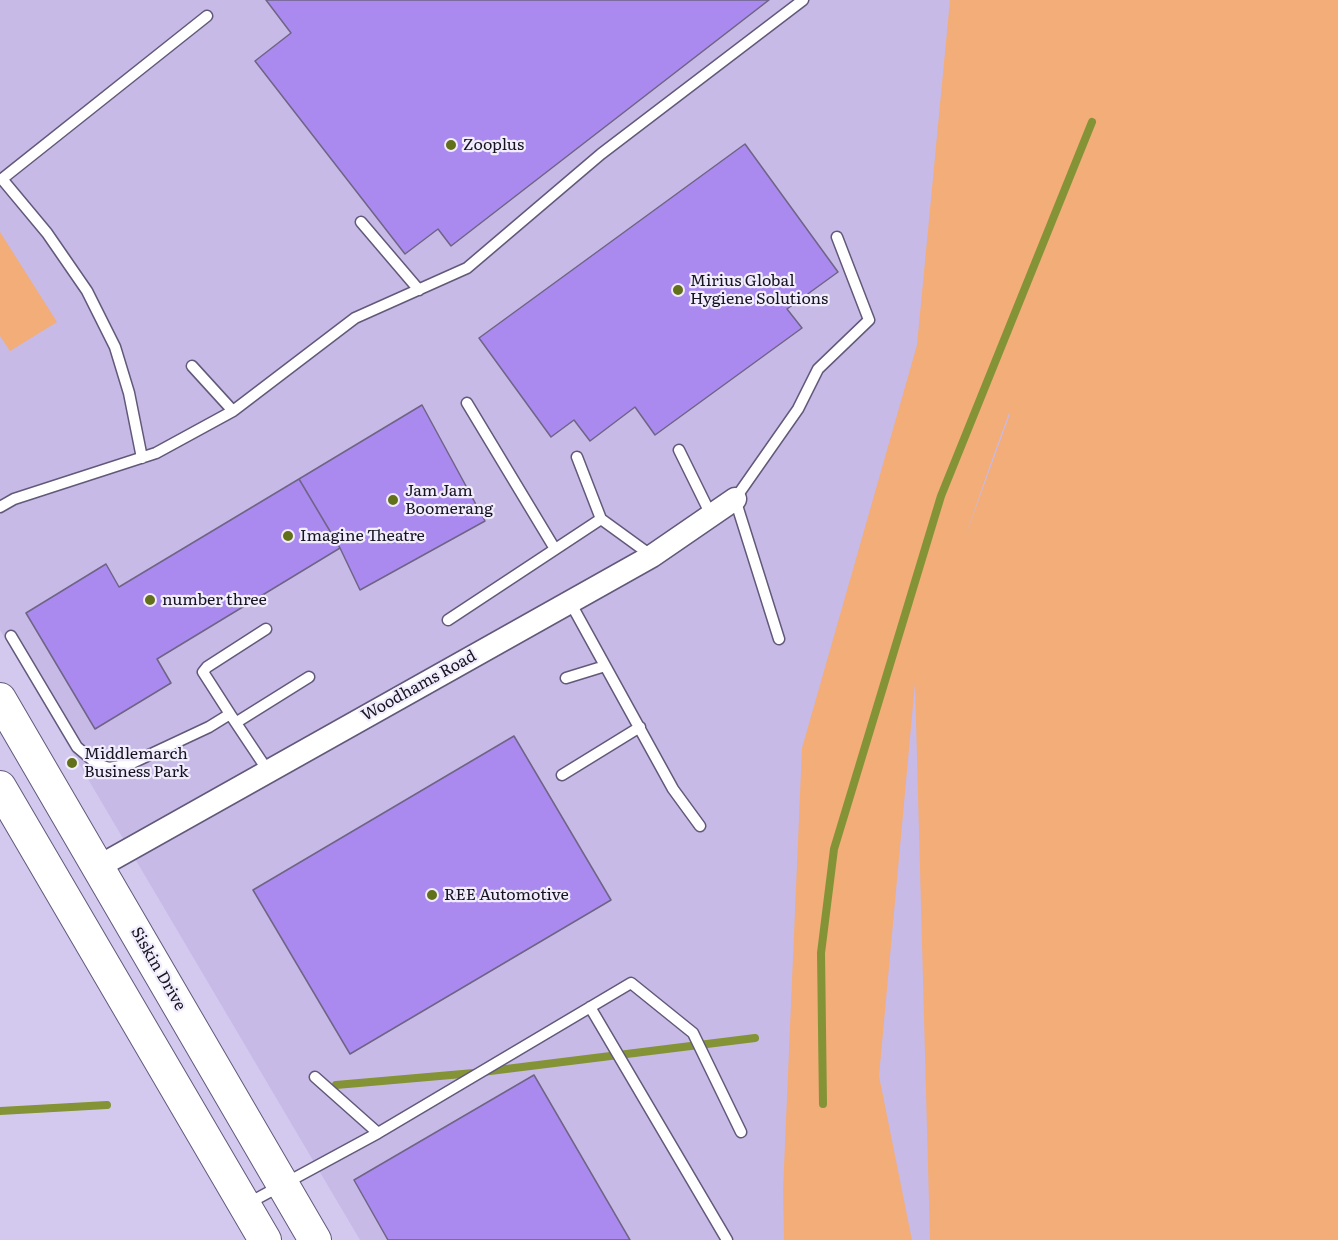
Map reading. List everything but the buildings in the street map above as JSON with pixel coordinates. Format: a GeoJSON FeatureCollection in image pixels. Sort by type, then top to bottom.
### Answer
{"type":"FeatureCollection","features":[{"type":"Feature","properties":{"kind":"street","name":"Woodhams Road"},"geometry":{"type":"LineString","coordinates":[[98,867],[652,556],[735,499]]}},
{"type":"Feature","properties":{"kind":"street","name":"Siskin Drive"},"geometry":{"type":"LineString","coordinates":[[0,699],[315,1240]]}},
{"type":"Feature","properties":{"kind":"street"},"geometry":{"type":"LineString","coordinates":[[0,788],[265,1240]]}},
{"type":"Feature","properties":{"kind":"lane"},"geometry":{"type":"LineString","coordinates":[[0,507],[14,499],[156,453],[233,411],[355,318],[467,268],[601,154],[803,0]]}},
{"type":"Feature","properties":{"kind":"lane"},"geometry":{"type":"LineString","coordinates":[[142,458],[129,393],[111,338],[87,291],[47,233],[2,179],[207,16]]}},
{"type":"Feature","properties":{"kind":"lane"},"geometry":{"type":"LineString","coordinates":[[361,222],[419,290]]}},
{"type":"Feature","properties":{"kind":"lane"},"geometry":{"type":"LineString","coordinates":[[779,639],[735,499],[798,409],[818,369],[869,320],[837,237]]}},
{"type":"Feature","properties":{"kind":"lane"},"geometry":{"type":"LineString","coordinates":[[192,366],[233,411]]}},
{"type":"Feature","properties":{"kind":"lane"},"geometry":{"type":"LineString","coordinates":[[467,403],[555,549]]}},
{"type":"Feature","properties":{"kind":"lane"},"geometry":{"type":"LineString","coordinates":[[679,450],[711,515]]}},
{"type":"Feature","properties":{"kind":"lane"},"geometry":{"type":"LineString","coordinates":[[577,457],[601,519],[652,556]]}},
{"type":"Feature","properties":{"kind":"lane"},"geometry":{"type":"LineString","coordinates":[[448,620],[601,519]]}},
{"type":"Feature","properties":{"kind":"lane"},"geometry":{"type":"LineString","coordinates":[[570,602],[673,789],[700,826]]}},
{"type":"Feature","properties":{"kind":"lane"},"geometry":{"type":"LineString","coordinates":[[266,629],[203,672],[268,771]]}},
{"type":"Feature","properties":{"kind":"lane"},"geometry":{"type":"LineString","coordinates":[[11,636],[77,747],[97,764],[109,768],[130,764],[209,726],[233,718],[309,677]]}},
{"type":"Feature","properties":{"kind":"lane"},"geometry":{"type":"LineString","coordinates":[[566,678],[605,666]]}},
{"type":"Feature","properties":{"kind":"lane"},"geometry":{"type":"LineString","coordinates":[[562,775],[640,727]]}},
{"type":"Feature","properties":{"kind":"lane"},"geometry":{"type":"LineString","coordinates":[[244,1205],[378,1132],[631,983],[693,1033],[741,1132]]}},
{"type":"Feature","properties":{"kind":"lane"},"geometry":{"type":"LineString","coordinates":[[590,1007],[727,1240]]}},
{"type":"Feature","properties":{"kind":"lane"},"geometry":{"type":"LineString","coordinates":[[315,1077],[378,1132]]}},
{"type":"Feature","properties":{"kind":"shaded area","name":"Middlemarch Business Park"},"geometry":{"type":"Polygon","coordinates":[[[0,0],[1338,0],[1338,1240],[360,1240],[0,630],[0,0]]]}},
{"type":"Feature","properties":{"kind":"shaded area"},"geometry":{"type":"Polygon","coordinates":[[[950,0],[1338,0],[1338,1240],[930,1240],[915,683],[879,1076],[912,1240],[784,1240],[783,1190],[802,748],[917,345],[950,0]],[[1009,413],[964,540],[1010,414],[1009,413]]]}},
{"type":"Feature","properties":{"kind":"shaded area"},"geometry":{"type":"Polygon","coordinates":[[[0,232],[57,322],[10,351],[0,336],[0,232]]]}},
{"type":"Feature","properties":{"kind":"waterway"},"geometry":{"type":"LineString","coordinates":[[823,1104],[821,953],[834,849],[941,496],[1092,122]]}},
{"type":"Feature","properties":{"kind":"waterway"},"geometry":{"type":"LineString","coordinates":[[336,1085],[474,1073],[755,1038]]}},
{"type":"Feature","properties":{"kind":"waterway"},"geometry":{"type":"LineString","coordinates":[[0,1111],[107,1105]]}},
{"type":"Feature","properties":{"kind":"place","name":"Zooplus"},"geometry":{"type":"Point","coordinates":[451,145]}},
{"type":"Feature","properties":{"kind":"place","name":"Mirius Global Hygiene Solutions"},"geometry":{"type":"Point","coordinates":[678,290]}},
{"type":"Feature","properties":{"kind":"place","name":"Jam Jam Boomerang"},"geometry":{"type":"Point","coordinates":[393,500]}},
{"type":"Feature","properties":{"kind":"place","name":"Imagine Theatre"},"geometry":{"type":"Point","coordinates":[288,536]}},
{"type":"Feature","properties":{"kind":"place","name":"number three"},"geometry":{"type":"Point","coordinates":[150,600]}},
{"type":"Feature","properties":{"kind":"place","name":"Middlemarch Business Park"},"geometry":{"type":"Point","coordinates":[72,763]}},
{"type":"Feature","properties":{"kind":"place","name":"REE Automotive"},"geometry":{"type":"Point","coordinates":[432,895]}}]}
